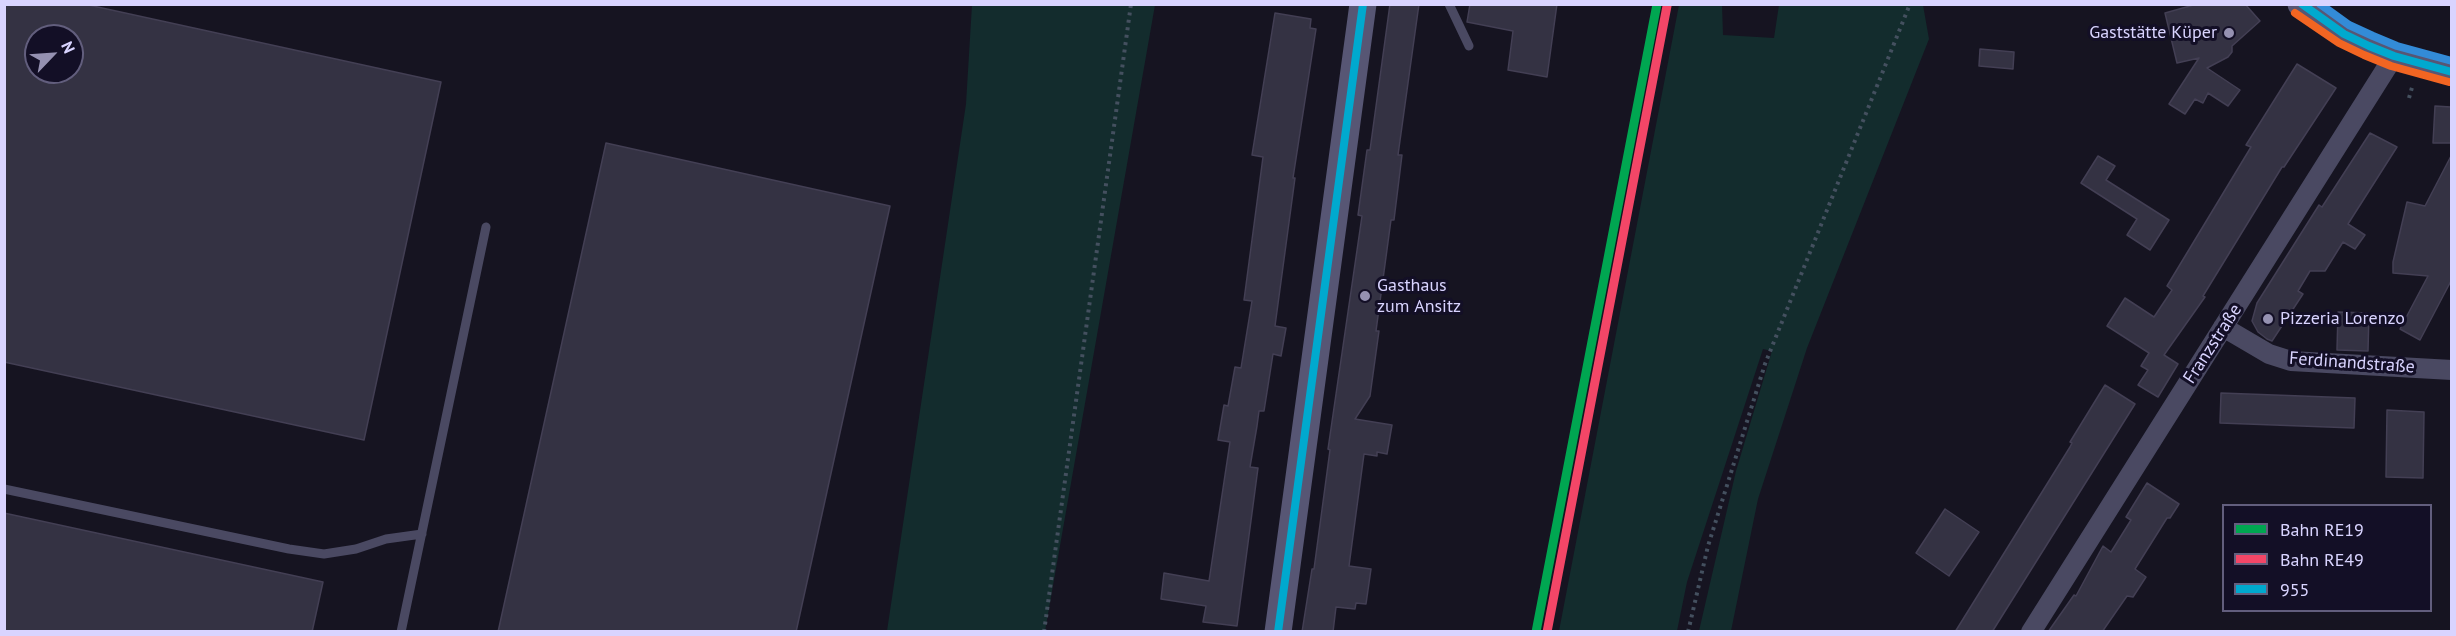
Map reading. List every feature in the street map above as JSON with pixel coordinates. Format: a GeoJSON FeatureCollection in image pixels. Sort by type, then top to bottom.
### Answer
{"type":"FeatureCollection","features":[{"type":"Feature","properties":{"kind":"main road"},"geometry":{"type":"LineString","coordinates":[[1278,632],[1363,4]]}},
{"type":"Feature","properties":{"kind":"main road"},"geometry":{"type":"LineString","coordinates":[[2301,4],[2344,34],[2394,56],[2451,72]]}},
{"type":"Feature","properties":{"kind":"street","name":"Franzstraße"},"geometry":{"type":"LineString","coordinates":[[2031,632],[2394,56]]}},
{"type":"Feature","properties":{"kind":"street","name":"Ferdinandstraße"},"geometry":{"type":"LineString","coordinates":[[2223,327],[2269,354],[2292,361],[2451,370]]}},
{"type":"Feature","properties":{"kind":"lane"},"geometry":{"type":"LineString","coordinates":[[1449,4],[1469,46]]}},
{"type":"Feature","properties":{"kind":"lane"},"geometry":{"type":"LineString","coordinates":[[401,632],[486,227]]}},
{"type":"Feature","properties":{"kind":"lane"},"geometry":{"type":"LineString","coordinates":[[4,489],[289,549],[324,554],[356,549],[386,539],[422,534]]}},
{"type":"Feature","properties":{"kind":"path"},"geometry":{"type":"LineString","coordinates":[[1044,632],[1131,4]]}},
{"type":"Feature","properties":{"kind":"path"},"geometry":{"type":"LineString","coordinates":[[1688,632],[1708,546],[1765,364],[1910,4]]}},
{"type":"Feature","properties":{"kind":"green space"},"geometry":{"type":"Polygon","coordinates":[[[972,5],[1155,5],[1045,631],[887,631],[966,104],[972,5]]]}},
{"type":"Feature","properties":{"kind":"green space"},"geometry":{"type":"Polygon","coordinates":[[[1679,5],[1722,5],[1723,35],[1774,38],[1779,5],[1923,5],[1929,39],[1807,348],[1758,499],[1731,631],[1699,631],[1736,471],[1772,351],[1763,349],[1687,582],[1677,631],[1559,631],[1679,5]]]}},
{"type":"Feature","properties":{"kind":"building"},"geometry":{"type":"Polygon","coordinates":[[[4,4],[84,4],[441,82],[364,440],[4,362],[4,4]]]}},
{"type":"Feature","properties":{"kind":"building"},"geometry":{"type":"Polygon","coordinates":[[[1390,4],[1419,4],[1398,155],[1402,155],[1394,220],[1391,220],[1376,331],[1379,331],[1370,396],[1355,419],[1392,425],[1387,454],[1377,452],[1377,456],[1364,454],[1349,566],[1371,569],[1366,604],[1356,603],[1355,609],[1336,607],[1333,632],[1302,632],[1312,569],[1314,569],[1330,450],[1328,449],[1362,216],[1358,215],[1367,150],[1370,150],[1390,4]]]}},
{"type":"Feature","properties":{"kind":"building"},"geometry":{"type":"Polygon","coordinates":[[[1470,4],[1557,4],[1547,77],[1508,70],[1513,31],[1467,22],[1470,4]]]}},
{"type":"Feature","properties":{"kind":"building"},"geometry":{"type":"Polygon","coordinates":[[[2197,4],[2245,4],[2260,21],[2232,46],[2232,52],[2228,57],[2207,68],[2240,90],[2228,106],[2208,93],[2203,103],[2195,99],[2185,114],[2169,104],[2199,58],[2177,63],[2165,13],[2197,4]]]}},
{"type":"Feature","properties":{"kind":"building"},"geometry":{"type":"Polygon","coordinates":[[[1275,13],[1311,19],[1310,28],[1316,29],[1293,178],[1295,178],[1275,326],[1286,328],[1281,356],[1273,354],[1264,411],[1259,411],[1250,467],[1258,468],[1237,626],[1203,622],[1206,606],[1161,599],[1164,573],[1209,581],[1230,442],[1218,440],[1224,405],[1228,406],[1235,367],[1241,368],[1252,301],[1244,300],[1263,157],[1252,155],[1275,13]]]}},
{"type":"Feature","properties":{"kind":"building"},"geometry":{"type":"Polygon","coordinates":[[[1980,49],[2014,52],[2013,69],[1979,66],[1980,49]]]}},
{"type":"Feature","properties":{"kind":"building"},"geometry":{"type":"Polygon","coordinates":[[[2297,64],[2336,88],[2282,167],[2203,296],[2205,297],[2164,355],[2178,364],[2158,397],[2138,385],[2148,370],[2141,366],[2149,353],[2107,326],[2125,298],[2154,317],[2172,290],[2167,286],[2251,147],[2246,145],[2297,64]]]}},
{"type":"Feature","properties":{"kind":"building"},"geometry":{"type":"Polygon","coordinates":[[[2435,106],[2451,107],[2451,143],[2433,143],[2435,106]]]}},
{"type":"Feature","properties":{"kind":"building"},"geometry":{"type":"Polygon","coordinates":[[[2370,133],[2397,147],[2348,224],[2365,235],[2355,249],[2343,242],[2325,271],[2310,271],[2298,291],[2303,294],[2272,341],[2267,339],[2258,332],[2252,321],[2257,303],[2319,205],[2322,207],[2370,133]]]}},
{"type":"Feature","properties":{"kind":"building"},"geometry":{"type":"Polygon","coordinates":[[[606,143],[890,206],[796,632],[498,632],[606,143]]]}},
{"type":"Feature","properties":{"kind":"building"},"geometry":{"type":"Polygon","coordinates":[[[2098,156],[2115,166],[2106,180],[2169,220],[2150,250],[2127,235],[2137,219],[2081,183],[2098,156]]]}},
{"type":"Feature","properties":{"kind":"building"},"geometry":{"type":"Polygon","coordinates":[[[2451,156],[2451,281],[2420,340],[2400,329],[2428,276],[2393,273],[2393,262],[2407,202],[2425,206],[2451,156]]]}},
{"type":"Feature","properties":{"kind":"building"},"geometry":{"type":"Polygon","coordinates":[[[2338,312],[2369,313],[2368,351],[2337,350],[2338,312]]]}},
{"type":"Feature","properties":{"kind":"building"},"geometry":{"type":"Polygon","coordinates":[[[2105,385],[2135,404],[1992,632],[1955,632],[2070,447],[2072,443],[2070,442],[2105,385]]]}},
{"type":"Feature","properties":{"kind":"building"},"geometry":{"type":"Polygon","coordinates":[[[2221,393],[2355,398],[2354,428],[2220,423],[2221,393]]]}},
{"type":"Feature","properties":{"kind":"building"},"geometry":{"type":"Polygon","coordinates":[[[2387,410],[2424,412],[2423,478],[2386,477],[2387,410]]]}},
{"type":"Feature","properties":{"kind":"building"},"geometry":{"type":"Polygon","coordinates":[[[2147,483],[2179,504],[2170,518],[2167,518],[2135,569],[2146,577],[2133,597],[2127,596],[2102,632],[2048,632],[2074,595],[2076,596],[2103,546],[2111,552],[2131,520],[2126,517],[2147,483]]]}},
{"type":"Feature","properties":{"kind":"building"},"geometry":{"type":"Polygon","coordinates":[[[1945,509],[1979,532],[1949,576],[1916,553],[1945,509]]]}},
{"type":"Feature","properties":{"kind":"building"},"geometry":{"type":"Polygon","coordinates":[[[4,513],[323,582],[312,632],[4,632],[4,513]]]}},
{"type":"Feature","properties":{"kind":"rail line","name":"RE19"},"geometry":{"type":"LineString","coordinates":[[1536,632],[1657,4]]}},
{"type":"Feature","properties":{"kind":"rail line","name":"RE49"},"geometry":{"type":"LineString","coordinates":[[1547,632],[1667,6]]}},
{"type":"Feature","properties":{"kind":"transit line","name":"955"},"geometry":{"type":"LineString","coordinates":[[1278,632],[1363,4]]}},
{"type":"Feature","properties":{"kind":"transit line","name":"955"},"geometry":{"type":"LineString","coordinates":[[2302,4],[2344,34],[2369,46],[2394,56],[2452,72]]}},
{"type":"Feature","properties":{"kind":"transit line"},"geometry":{"type":"LineString","coordinates":[[2320,4],[2349,25],[2373,36],[2397,46],[2452,61]]}},
{"type":"Feature","properties":{"kind":"transit line"},"geometry":{"type":"LineString","coordinates":[[2295,13],[2339,43],[2364,55],[2391,66],[2449,82]]}},
{"type":"Feature","properties":{"kind":"place","name":"Gaststätte Küper"},"geometry":{"type":"Point","coordinates":[2229,33]}},
{"type":"Feature","properties":{"kind":"place","name":"Gasthaus zum Ansitz"},"geometry":{"type":"Point","coordinates":[1365,296]}},
{"type":"Feature","properties":{"kind":"place","name":"Pizzeria Lorenzo"},"geometry":{"type":"Point","coordinates":[2268,319]}}]}
